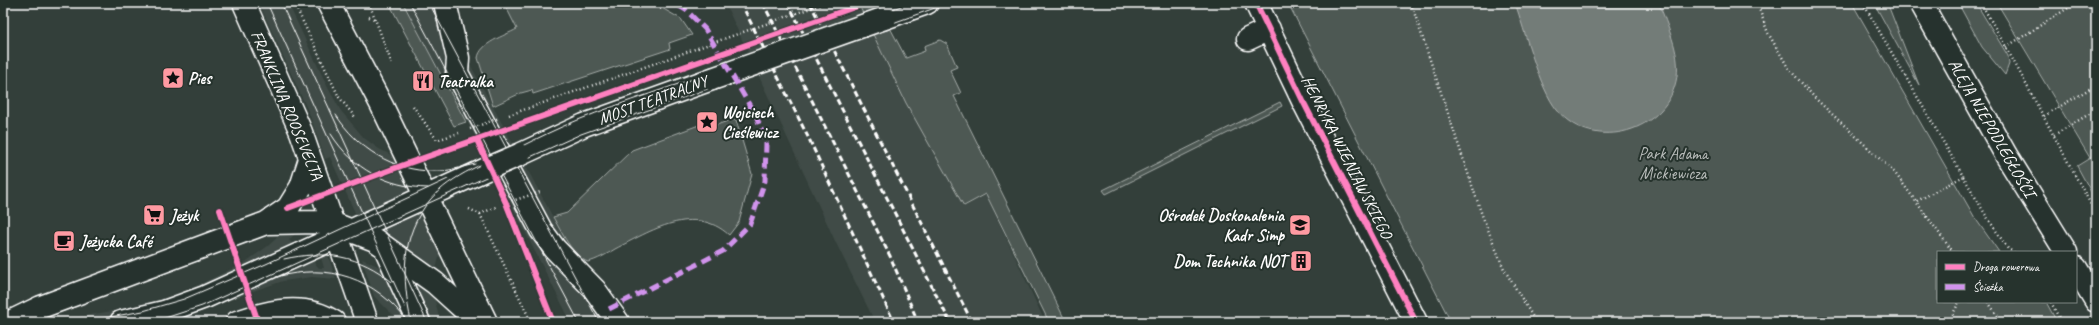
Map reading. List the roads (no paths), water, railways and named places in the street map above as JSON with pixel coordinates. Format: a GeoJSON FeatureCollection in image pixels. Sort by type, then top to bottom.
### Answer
{"type":"FeatureCollection","features":[{"type":"Feature","properties":{"kind":"street","name":"FRANKLINA ROOSEVELTA"},"geometry":{"type":"LineString","coordinates":[[244,3],[296,119],[310,159],[342,231],[367,322]]}},
{"type":"Feature","properties":{"kind":"street"},"geometry":{"type":"LineString","coordinates":[[328,3],[382,106],[486,322]]}},
{"type":"Feature","properties":{"kind":"street"},"geometry":{"type":"LineString","coordinates":[[445,3],[458,58],[457,73],[541,230],[555,249],[595,290],[618,322]]}},
{"type":"Feature","properties":{"kind":"street","name":"MOST TEATRALNY"},"geometry":{"type":"LineString","coordinates":[[121,322],[182,307],[342,231],[374,221],[584,125],[927,3]]}},
{"type":"Feature","properties":{"kind":"street","name":"HENRYKA WIENIAWSKIEGO"},"geometry":{"type":"LineString","coordinates":[[1256,3],[1304,103],[1416,322]]}},
{"type":"Feature","properties":{"kind":"street","name":"ALEJA NIEPODLEGŁOŚCI"},"geometry":{"type":"LineString","coordinates":[[1921,3],[2006,155],[2065,251]]}},
{"type":"Feature","properties":{"kind":"street"},"geometry":{"type":"LineString","coordinates":[[1248,39],[1269,29]]}},
{"type":"Feature","properties":{"kind":"street"},"geometry":{"type":"LineString","coordinates":[[10,322],[41,308],[266,223],[288,208],[301,187],[310,159]]}},
{"type":"Feature","properties":{"kind":"street"},"geometry":{"type":"LineString","coordinates":[[374,221],[419,322]]}},
{"type":"Feature","properties":{"kind":"street"},"geometry":{"type":"LineString","coordinates":[[266,223],[318,222],[342,231],[375,240],[435,283],[478,322]]}},
{"type":"Feature","properties":{"kind":"street"},"geometry":{"type":"LineString","coordinates":[[2077,270],[2096,301]]}},
{"type":"Feature","properties":{"kind":"street"},"geometry":{"type":"LineString","coordinates":[[237,322],[269,312],[298,310],[314,312],[334,322]]}},
{"type":"Feature","properties":{"kind":"tram line"},"geometry":{"type":"LineString","coordinates":[[267,3],[405,307]]}},
{"type":"Feature","properties":{"kind":"tram line"},"geometry":{"type":"LineString","coordinates":[[281,3],[427,322]]}},
{"type":"Feature","properties":{"kind":"tram line"},"geometry":{"type":"LineString","coordinates":[[410,3],[579,322]]}},
{"type":"Feature","properties":{"kind":"tram line"},"geometry":{"type":"LineString","coordinates":[[429,3],[599,322]]}},
{"type":"Feature","properties":{"kind":"tram line"},"geometry":{"type":"LineString","coordinates":[[411,321],[405,274],[408,243],[420,214],[430,200],[449,183],[483,164],[570,123],[910,3]]}},
{"type":"Feature","properties":{"kind":"tram line"},"geometry":{"type":"LineString","coordinates":[[153,322],[202,306],[581,134],[949,3]]}},
{"type":"Feature","properties":{"kind":"tram line"},"geometry":{"type":"LineString","coordinates":[[336,115],[354,138],[365,147],[390,162],[404,167],[418,170],[444,171],[475,164]]}},
{"type":"Feature","properties":{"kind":"tram line"},"geometry":{"type":"LineString","coordinates":[[331,134],[350,157],[372,174],[399,184],[428,188]]}},
{"type":"Feature","properties":{"kind":"tram line"},"geometry":{"type":"LineString","coordinates":[[83,322],[143,311],[184,299],[266,264],[448,179]]}},
{"type":"Feature","properties":{"kind":"tram line"},"geometry":{"type":"LineString","coordinates":[[284,259],[313,255],[341,257],[354,260],[367,266],[392,282]]}},
{"type":"Feature","properties":{"kind":"tram line"},"geometry":{"type":"LineString","coordinates":[[276,277],[296,273],[315,272],[333,273],[350,277],[366,284],[381,294],[408,322]]}},
{"type":"Feature","properties":{"kind":"railway"},"geometry":{"type":"LineString","coordinates":[[741,3],[810,141],[894,322]]}},
{"type":"Feature","properties":{"kind":"railway"},"geometry":{"type":"LineString","coordinates":[[763,3],[890,256],[918,322]]}},
{"type":"Feature","properties":{"kind":"railway"},"geometry":{"type":"LineString","coordinates":[[788,3],[950,322]]}},
{"type":"Feature","properties":{"kind":"railway"},"geometry":{"type":"LineString","coordinates":[[810,3],[972,322]]}},
{"type":"Feature","properties":{"kind":"place","name":"Pies"},"geometry":{"type":"Point","coordinates":[173,78]}},
{"type":"Feature","properties":{"kind":"place","name":"Teatralka"},"geometry":{"type":"Point","coordinates":[423,81]}},
{"type":"Feature","properties":{"kind":"place","name":"Wojciech Cieślewicz"},"geometry":{"type":"Point","coordinates":[707,122]}},
{"type":"Feature","properties":{"kind":"place","name":"Jeżyk"},"geometry":{"type":"Point","coordinates":[154,215]}},
{"type":"Feature","properties":{"kind":"place","name":"Ośrodek Doskonalenia Kadr Simp"},"geometry":{"type":"Point","coordinates":[1300,225]}},
{"type":"Feature","properties":{"kind":"place","name":"Jeżycka Café"},"geometry":{"type":"Point","coordinates":[64,241]}},
{"type":"Feature","properties":{"kind":"place","name":"Dom Technika NOT"},"geometry":{"type":"Point","coordinates":[1301,261]}},
{"type":"Feature","properties":{"kind":"park label","name":"Park Adama Mickiewicza"},"geometry":{"type":"Point","coordinates":[1673,163]}}]}
